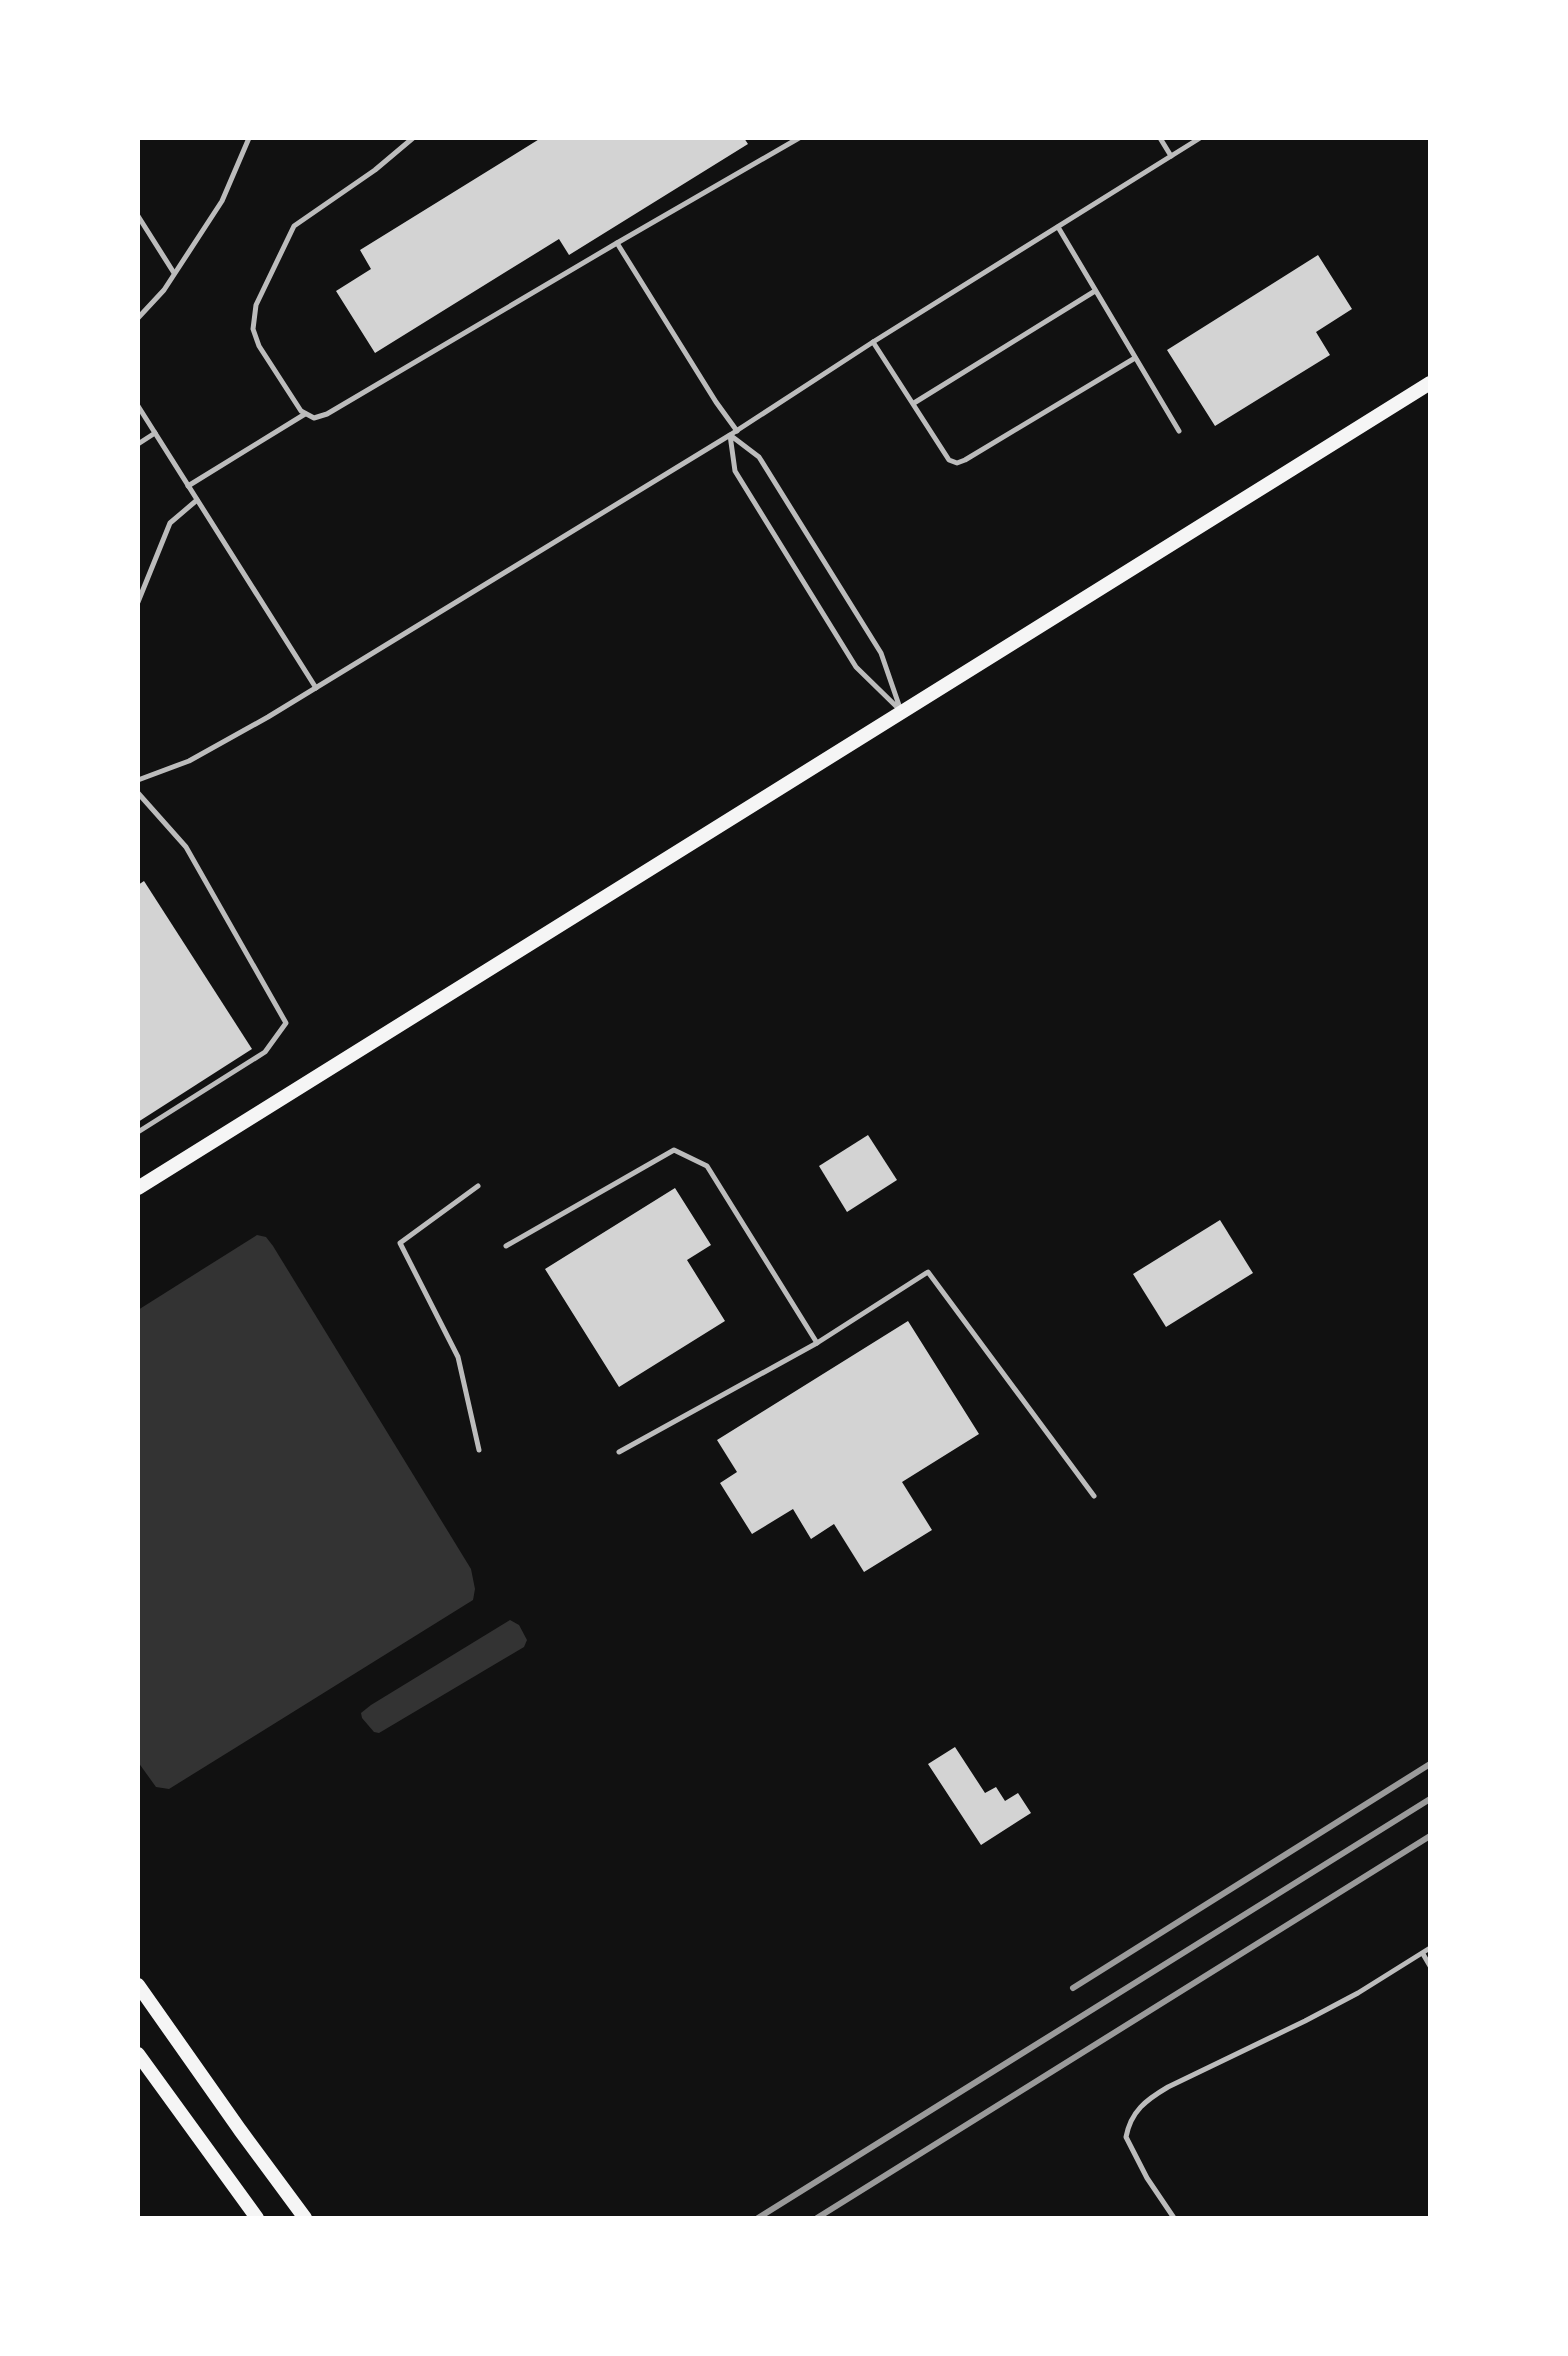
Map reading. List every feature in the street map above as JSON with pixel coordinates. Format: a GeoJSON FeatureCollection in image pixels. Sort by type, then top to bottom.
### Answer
{"type":"FeatureCollection","features":[{"type":"Feature","properties":{"kind":"main road"},"geometry":{"type":"LineString","coordinates":[[138,1188],[1430,384]]}},
{"type":"Feature","properties":{"kind":"main road"},"geometry":{"type":"LineString","coordinates":[[138,1984],[305,2218]]}},
{"type":"Feature","properties":{"kind":"main road"},"geometry":{"type":"LineString","coordinates":[[138,2054],[256,2218]]}},
{"type":"Feature","properties":{"kind":"lane"},"geometry":{"type":"LineString","coordinates":[[138,318],[164,290],[222,201],[249,138]]}},
{"type":"Feature","properties":{"kind":"lane"},"geometry":{"type":"LineString","coordinates":[[413,138],[375,170],[294,226],[256,304],[254,328],[259,346],[301,411],[314,418],[328,414],[799,138]]}},
{"type":"Feature","properties":{"kind":"lane"},"geometry":{"type":"LineString","coordinates":[[1160,138],[1171,156]]}},
{"type":"Feature","properties":{"kind":"lane"},"geometry":{"type":"LineString","coordinates":[[138,780],[189,761],[268,718],[734,433],[1200,138]]}},
{"type":"Feature","properties":{"kind":"lane"},"geometry":{"type":"LineString","coordinates":[[138,216],[174,274]]}},
{"type":"Feature","properties":{"kind":"lane"},"geometry":{"type":"LineString","coordinates":[[1058,227],[1180,432]]}},
{"type":"Feature","properties":{"kind":"lane"},"geometry":{"type":"LineString","coordinates":[[617,244],[734,433],[759,457],[881,653],[901,712]]}},
{"type":"Feature","properties":{"kind":"lane"},"geometry":{"type":"LineString","coordinates":[[914,403],[1095,291]]}},
{"type":"Feature","properties":{"kind":"lane"},"geometry":{"type":"LineString","coordinates":[[874,342],[949,460],[957,462],[1135,358]]}},
{"type":"Feature","properties":{"kind":"lane"},"geometry":{"type":"LineString","coordinates":[[138,406],[316,688]]}},
{"type":"Feature","properties":{"kind":"lane"},"geometry":{"type":"LineString","coordinates":[[188,486],[305,414]]}},
{"type":"Feature","properties":{"kind":"lane"},"geometry":{"type":"LineString","coordinates":[[138,444],[155,433]]}},
{"type":"Feature","properties":{"kind":"lane"},"geometry":{"type":"LineString","coordinates":[[734,433],[736,471],[856,667],[901,712]]}},
{"type":"Feature","properties":{"kind":"lane"},"geometry":{"type":"LineString","coordinates":[[138,602],[170,524],[197,500]]}},
{"type":"Feature","properties":{"kind":"lane"},"geometry":{"type":"LineString","coordinates":[[138,793],[186,848],[286,1023],[266,1052],[138,1132]]}},
{"type":"Feature","properties":{"kind":"lane"},"geometry":{"type":"LineString","coordinates":[[506,1246],[674,1150],[707,1166],[817,1343]]}},
{"type":"Feature","properties":{"kind":"lane"},"geometry":{"type":"LineString","coordinates":[[478,1186],[400,1243],[458,1357],[480,1450]]}},
{"type":"Feature","properties":{"kind":"lane"},"geometry":{"type":"LineString","coordinates":[[619,1452],[817,1343],[928,1272],[1094,1496]]}},
{"type":"Feature","properties":{"kind":"lane"},"geometry":{"type":"LineString","coordinates":[[1174,2218],[1126,2138],[1133,2115],[1142,2105],[1168,2087],[1358,1993],[1430,1948]]}},
{"type":"Feature","properties":{"kind":"lane"},"geometry":{"type":"LineString","coordinates":[[1422,1954],[1430,1966]]}},
{"type":"Feature","properties":{"kind":"shaded area"},"geometry":{"type":"Polygon","coordinates":[[[257,1235],[266,1237],[273,1246],[471,1569],[473,1600],[169,1789],[156,1787],[138,1762],[138,1310],[257,1235]]]}},
{"type":"Feature","properties":{"kind":"shaded area"},"geometry":{"type":"Polygon","coordinates":[[[510,1620],[519,1625],[527,1640],[524,1647],[379,1733],[362,1718],[361,1713],[371,1705],[510,1620]]]}},
{"type":"Feature","properties":{"kind":"building"},"geometry":{"type":"Polygon","coordinates":[[[541,138],[744,138],[748,144],[569,255],[559,239],[375,353],[336,291],[371,269],[360,250],[541,138]]]}},
{"type":"Feature","properties":{"kind":"building"},"geometry":{"type":"Polygon","coordinates":[[[1318,255],[1352,309],[1316,332],[1330,355],[1215,426],[1167,350],[1318,255]]]}},
{"type":"Feature","properties":{"kind":"building"},"geometry":{"type":"Polygon","coordinates":[[[144,881],[252,1049],[138,1122],[138,885],[144,881]]]}},
{"type":"Feature","properties":{"kind":"building"},"geometry":{"type":"Polygon","coordinates":[[[868,1135],[897,1180],[847,1212],[819,1166],[868,1135]]]}},
{"type":"Feature","properties":{"kind":"building"},"geometry":{"type":"Polygon","coordinates":[[[675,1188],[711,1245],[687,1260],[725,1321],[619,1387],[545,1269],[675,1188]]]}},
{"type":"Feature","properties":{"kind":"building"},"geometry":{"type":"Polygon","coordinates":[[[1220,1220],[1253,1273],[1166,1327],[1133,1274],[1220,1220]]]}},
{"type":"Feature","properties":{"kind":"building"},"geometry":{"type":"Polygon","coordinates":[[[908,1321],[979,1434],[902,1482],[932,1530],[864,1572],[834,1524],[811,1539],[793,1509],[752,1534],[720,1483],[737,1472],[717,1440],[908,1321]]]}},
{"type":"Feature","properties":{"kind":"building"},"geometry":{"type":"Polygon","coordinates":[[[955,1747],[985,1793],[996,1787],[1005,1801],[1018,1793],[1031,1813],[981,1845],[928,1764],[955,1747]]]}},
{"type":"Feature","properties":{"kind":"railway"},"geometry":{"type":"LineString","coordinates":[[1073,1988],[1430,1764]]}},
{"type":"Feature","properties":{"kind":"railway"},"geometry":{"type":"LineString","coordinates":[[758,2218],[1430,1799]]}},
{"type":"Feature","properties":{"kind":"railway"},"geometry":{"type":"LineString","coordinates":[[817,2218],[1430,1836]]}}]}
